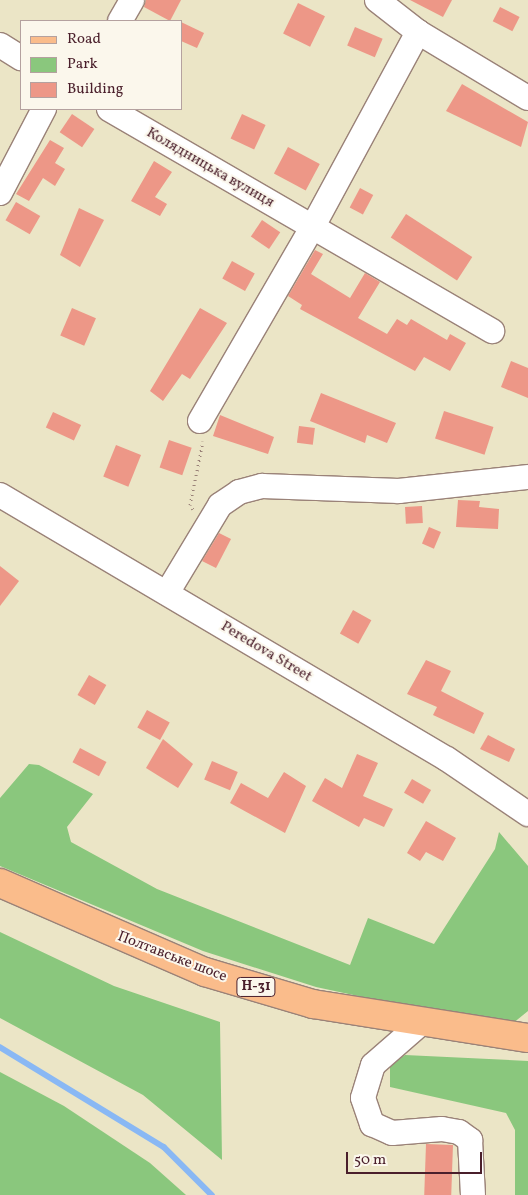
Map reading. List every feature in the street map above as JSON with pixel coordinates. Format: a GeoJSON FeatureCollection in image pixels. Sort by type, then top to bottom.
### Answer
{"type":"FeatureCollection","features":[{"type":"Feature","properties":{"kind":"main road","name":"Полтавське шосе"},"geometry":{"type":"LineString","coordinates":[[0,883],[205,972],[313,1004],[420,1024],[528,1038]]}},
{"type":"Feature","properties":{"kind":"street"},"geometry":{"type":"LineString","coordinates":[[121,20],[132,0]]}},
{"type":"Feature","properties":{"kind":"street"},"geometry":{"type":"LineString","coordinates":[[377,0],[418,32],[528,98]]}},
{"type":"Feature","properties":{"kind":"street"},"geometry":{"type":"LineString","coordinates":[[200,420],[312,228],[418,32]]}},
{"type":"Feature","properties":{"kind":"street"},"geometry":{"type":"LineString","coordinates":[[0,45],[20,57]]}},
{"type":"Feature","properties":{"kind":"street"},"geometry":{"type":"LineString","coordinates":[[0,193],[43,110]]}},
{"type":"Feature","properties":{"kind":"street","name":"Колядницька вулиця"},"geometry":{"type":"LineString","coordinates":[[111,110],[492,331]]}},
{"type":"Feature","properties":{"kind":"street"},"geometry":{"type":"LineString","coordinates":[[167,593],[220,505],[239,492],[262,486],[400,491],[528,477]]}},
{"type":"Feature","properties":{"kind":"street","name":"Peredova Street"},"geometry":{"type":"LineString","coordinates":[[0,495],[447,759],[528,814]]}},
{"type":"Feature","properties":{"kind":"street"},"geometry":{"type":"LineString","coordinates":[[420,1024],[373,1066],[363,1098],[372,1124],[392,1133],[442,1129],[458,1132],[470,1140],[473,1195]]}},
{"type":"Feature","properties":{"kind":"path"},"geometry":{"type":"LineString","coordinates":[[200,420],[204,437],[190,505],[207,524]]}},
{"type":"Feature","properties":{"kind":"green space"},"geometry":{"type":"Polygon","coordinates":[[[29,764],[39,765],[93,794],[67,827],[71,842],[157,889],[350,965],[368,918],[434,944],[495,849],[499,832],[528,866],[528,1011],[512,1024],[433,1012],[316,987],[203,951],[0,866],[0,798],[29,764]]]}},
{"type":"Feature","properties":{"kind":"green space"},"geometry":{"type":"Polygon","coordinates":[[[0,932],[114,986],[220,1022],[222,1160],[143,1095],[0,1018],[0,932]]]}},
{"type":"Feature","properties":{"kind":"green space"},"geometry":{"type":"Polygon","coordinates":[[[405,1055],[528,1061],[528,1195],[515,1195],[515,1130],[506,1113],[390,1087],[390,1066],[405,1055]]]}},
{"type":"Feature","properties":{"kind":"green space"},"geometry":{"type":"Polygon","coordinates":[[[0,1072],[64,1106],[150,1163],[186,1195],[0,1195],[0,1072]]]}},
{"type":"Feature","properties":{"kind":"building"},"geometry":{"type":"Polygon","coordinates":[[[146,0],[181,0],[171,20],[144,7],[146,0]]]}},
{"type":"Feature","properties":{"kind":"building"},"geometry":{"type":"Polygon","coordinates":[[[410,0],[452,0],[443,17],[410,0]]]}},
{"type":"Feature","properties":{"kind":"building"},"geometry":{"type":"Polygon","coordinates":[[[298,3],[325,16],[310,47],[283,34],[298,3]]]}},
{"type":"Feature","properties":{"kind":"building"},"geometry":{"type":"Polygon","coordinates":[[[500,7],[520,17],[512,31],[493,21],[500,7]]]}},
{"type":"Feature","properties":{"kind":"building"},"geometry":{"type":"Polygon","coordinates":[[[182,22],[204,33],[197,48],[182,41],[182,22]]]}},
{"type":"Feature","properties":{"kind":"building"},"geometry":{"type":"Polygon","coordinates":[[[355,27],[383,39],[375,57],[347,45],[355,27]]]}},
{"type":"Feature","properties":{"kind":"building"},"geometry":{"type":"Polygon","coordinates":[[[462,84],[528,122],[521,147],[446,111],[462,84]]]}},
{"type":"Feature","properties":{"kind":"building"},"geometry":{"type":"Polygon","coordinates":[[[72,114],[94,129],[82,147],[60,132],[72,114]]]}},
{"type":"Feature","properties":{"kind":"building"},"geometry":{"type":"Polygon","coordinates":[[[242,114],[266,125],[254,149],[231,138],[242,114]]]}},
{"type":"Feature","properties":{"kind":"building"},"geometry":{"type":"Polygon","coordinates":[[[50,140],[64,148],[55,163],[65,169],[55,186],[43,178],[29,201],[16,194],[50,140]]]}},
{"type":"Feature","properties":{"kind":"building"},"geometry":{"type":"Polygon","coordinates":[[[288,147],[320,164],[306,190],[274,173],[288,147]]]}},
{"type":"Feature","properties":{"kind":"building"},"geometry":{"type":"Polygon","coordinates":[[[154,161],[172,172],[155,197],[167,204],[160,216],[131,201],[154,161]]]}},
{"type":"Feature","properties":{"kind":"building"},"geometry":{"type":"Polygon","coordinates":[[[360,188],[373,195],[363,214],[350,207],[360,188]]]}},
{"type":"Feature","properties":{"kind":"building"},"geometry":{"type":"Polygon","coordinates":[[[16,202],[40,216],[30,234],[6,220],[16,202]]]}},
{"type":"Feature","properties":{"kind":"building"},"geometry":{"type":"Polygon","coordinates":[[[79,208],[104,220],[80,267],[60,255],[79,208]]]}},
{"type":"Feature","properties":{"kind":"building"},"geometry":{"type":"Polygon","coordinates":[[[406,214],[472,257],[457,281],[391,237],[406,214]]]}},
{"type":"Feature","properties":{"kind":"building"},"geometry":{"type":"Polygon","coordinates":[[[262,220],[280,232],[269,249],[251,237],[262,220]]]}},
{"type":"Feature","properties":{"kind":"building"},"geometry":{"type":"Polygon","coordinates":[[[315,250],[323,254],[311,274],[350,298],[365,273],[380,282],[358,318],[387,334],[397,319],[407,325],[411,319],[447,340],[450,334],[466,343],[450,371],[424,357],[415,371],[300,309],[302,305],[288,296],[315,250]]]}},
{"type":"Feature","properties":{"kind":"building"},"geometry":{"type":"Polygon","coordinates":[[[232,261],[255,274],[245,291],[222,278],[232,261]]]}},
{"type":"Feature","properties":{"kind":"building"},"geometry":{"type":"Polygon","coordinates":[[[72,308],[96,318],[84,346],[60,336],[72,308]]]}},
{"type":"Feature","properties":{"kind":"building"},"geometry":{"type":"Polygon","coordinates":[[[200,308],[227,323],[190,379],[182,374],[163,401],[150,391],[200,308]]]}},
{"type":"Feature","properties":{"kind":"building"},"geometry":{"type":"Polygon","coordinates":[[[511,361],[528,368],[528,398],[501,387],[511,361]]]}},
{"type":"Feature","properties":{"kind":"building"},"geometry":{"type":"Polygon","coordinates":[[[321,393],[396,423],[387,443],[367,435],[365,443],[310,421],[321,393]]]}},
{"type":"Feature","properties":{"kind":"building"},"geometry":{"type":"Polygon","coordinates":[[[444,411],[493,427],[484,455],[435,439],[444,411]]]}},
{"type":"Feature","properties":{"kind":"building"},"geometry":{"type":"Polygon","coordinates":[[[53,412],[81,425],[74,441],[46,427],[53,412]]]}},
{"type":"Feature","properties":{"kind":"building"},"geometry":{"type":"Polygon","coordinates":[[[220,415],[274,437],[268,454],[213,436],[220,415]]]}},
{"type":"Feature","properties":{"kind":"building"},"geometry":{"type":"Polygon","coordinates":[[[299,426],[315,428],[313,445],[297,443],[299,426]]]}},
{"type":"Feature","properties":{"kind":"building"},"geometry":{"type":"Polygon","coordinates":[[[169,440],[192,448],[182,475],[160,467],[169,440]]]}},
{"type":"Feature","properties":{"kind":"building"},"geometry":{"type":"Polygon","coordinates":[[[116,445],[141,455],[128,487],[103,477],[116,445]]]}},
{"type":"Feature","properties":{"kind":"building"},"geometry":{"type":"Polygon","coordinates":[[[458,500],[480,501],[479,507],[499,509],[498,529],[456,527],[458,500]]]}},
{"type":"Feature","properties":{"kind":"building"},"geometry":{"type":"Polygon","coordinates":[[[422,506],[423,523],[406,524],[405,507],[422,506]]]}},
{"type":"Feature","properties":{"kind":"building"},"geometry":{"type":"Polygon","coordinates":[[[429,527],[441,532],[434,549],[422,544],[429,527]]]}},
{"type":"Feature","properties":{"kind":"building"},"geometry":{"type":"Polygon","coordinates":[[[219,533],[231,539],[216,568],[202,561],[219,533]]]}},
{"type":"Feature","properties":{"kind":"building"},"geometry":{"type":"Polygon","coordinates":[[[0,566],[19,581],[0,606],[0,566]]]}},
{"type":"Feature","properties":{"kind":"building"},"geometry":{"type":"Polygon","coordinates":[[[353,610],[371,620],[358,644],[340,634],[353,610]]]}},
{"type":"Feature","properties":{"kind":"building"},"geometry":{"type":"Polygon","coordinates":[[[426,660],[451,671],[441,691],[484,713],[474,734],[433,715],[437,707],[407,694],[426,660]]]}},
{"type":"Feature","properties":{"kind":"building"},"geometry":{"type":"Polygon","coordinates":[[[89,675],[106,685],[95,705],[78,695],[89,675]]]}},
{"type":"Feature","properties":{"kind":"building"},"geometry":{"type":"Polygon","coordinates":[[[147,710],[170,723],[160,740],[137,727],[147,710]]]}},
{"type":"Feature","properties":{"kind":"building"},"geometry":{"type":"Polygon","coordinates":[[[488,735],[515,749],[509,762],[480,749],[488,735]]]}},
{"type":"Feature","properties":{"kind":"building"},"geometry":{"type":"Polygon","coordinates":[[[163,739],[193,764],[178,788],[146,768],[163,739]]]}},
{"type":"Feature","properties":{"kind":"building"},"geometry":{"type":"Polygon","coordinates":[[[80,748],[106,762],[99,776],[72,762],[80,748]]]}},
{"type":"Feature","properties":{"kind":"building"},"geometry":{"type":"Polygon","coordinates":[[[357,754],[378,763],[363,796],[393,809],[384,827],[364,818],[359,827],[312,801],[325,778],[342,788],[357,754]]]}},
{"type":"Feature","properties":{"kind":"building"},"geometry":{"type":"Polygon","coordinates":[[[212,761],[238,772],[230,790],[204,779],[212,761]]]}},
{"type":"Feature","properties":{"kind":"building"},"geometry":{"type":"Polygon","coordinates":[[[284,772],[306,786],[285,833],[230,803],[241,783],[268,798],[284,772]]]}},
{"type":"Feature","properties":{"kind":"building"},"geometry":{"type":"Polygon","coordinates":[[[412,779],[431,790],[423,804],[404,793],[412,779]]]}},
{"type":"Feature","properties":{"kind":"building"},"geometry":{"type":"Polygon","coordinates":[[[426,821],[456,838],[443,861],[426,852],[420,861],[407,853],[426,821]]]}},
{"type":"Feature","properties":{"kind":"building"},"geometry":{"type":"Polygon","coordinates":[[[426,1144],[453,1145],[451,1195],[424,1195],[426,1144]]]}},
{"type":"Feature","properties":{"kind":"waterway"},"geometry":{"type":"LineString","coordinates":[[0,1047],[164,1147],[212,1195]]}}]}
